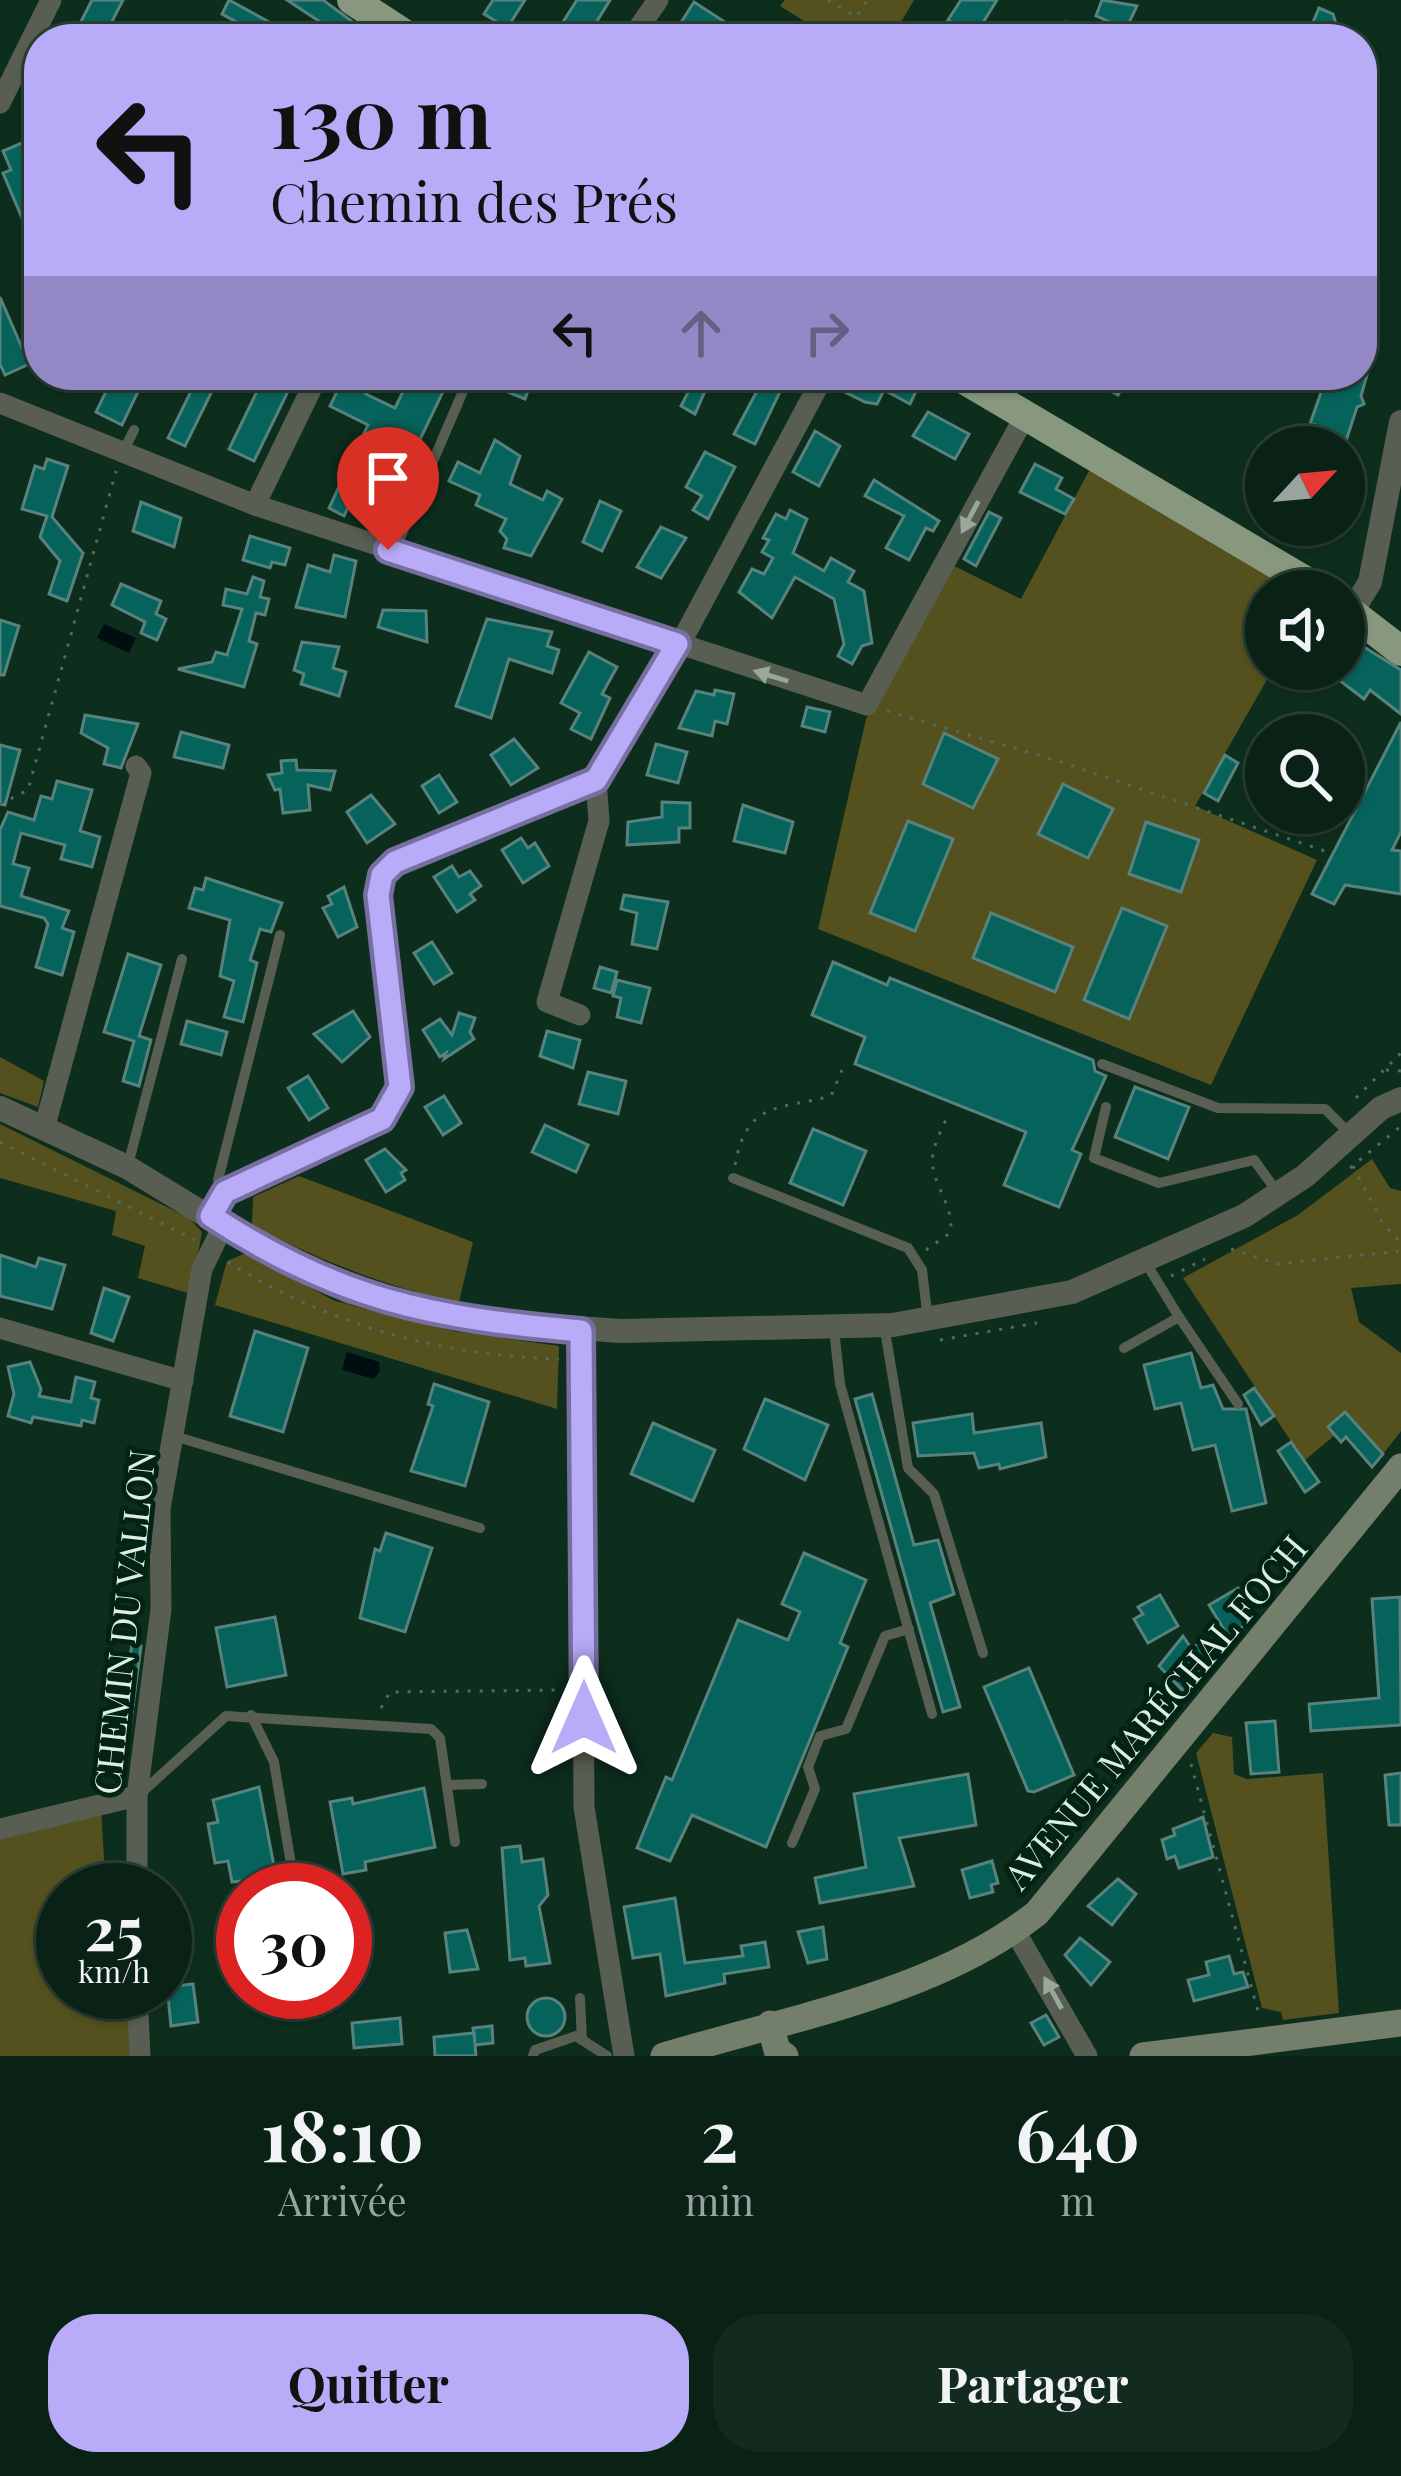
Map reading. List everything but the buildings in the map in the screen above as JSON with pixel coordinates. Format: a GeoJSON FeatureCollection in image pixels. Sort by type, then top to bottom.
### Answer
{"type":"FeatureCollection","features":[{"type":"Feature","properties":{"kind":"main road"},"geometry":{"type":"LineString","coordinates":[[352,0],[389,24]]}},
{"type":"Feature","properties":{"kind":"main road"},"geometry":{"type":"LineString","coordinates":[[984,390],[1287,570]]}},
{"type":"Feature","properties":{"kind":"main road"},"geometry":{"type":"LineString","coordinates":[[1365,623],[1401,652]]}},
{"type":"Feature","properties":{"kind":"main road","name":"AVENUE MARÉCHAL FOCH"},"geometry":{"type":"LineString","coordinates":[[664,2056],[696,2051],[956,1967],[1015,1931],[1037,1912],[1401,1467]]}},
{"type":"Feature","properties":{"kind":"main road"},"geometry":{"type":"LineString","coordinates":[[1143,2056],[1401,2023]]}},
{"type":"Feature","properties":{"kind":"main road"},"geometry":{"type":"LineString","coordinates":[[770,2024],[777,2050],[785,2056]]}},
{"type":"Feature","properties":{"kind":"street"},"geometry":{"type":"LineString","coordinates":[[0,103],[24,55]]}},
{"type":"Feature","properties":{"kind":"street"},"geometry":{"type":"LineString","coordinates":[[256,505],[311,390]]}},
{"type":"Feature","properties":{"kind":"street"},"geometry":{"type":"LineString","coordinates":[[580,1015],[547,1002],[598,821],[596,780],[677,644],[816,390]]}},
{"type":"Feature","properties":{"kind":"street"},"geometry":{"type":"LineString","coordinates":[[0,403],[256,505],[867,705],[1026,414]]}},
{"type":"Feature","properties":{"kind":"street"},"geometry":{"type":"LineString","coordinates":[[1365,588],[1401,422]]}},
{"type":"Feature","properties":{"kind":"street"},"geometry":{"type":"LineString","coordinates":[[44,1130],[141,773],[136,766]]}},
{"type":"Feature","properties":{"kind":"street"},"geometry":{"type":"LineString","coordinates":[[225,1192],[382,1119],[393,1107],[400,1087],[378,895],[382,875],[395,862],[596,780]]}},
{"type":"Feature","properties":{"kind":"street"},"geometry":{"type":"LineString","coordinates":[[0,1108],[127,1167],[281,1261],[387,1303],[473,1322],[581,1331],[884,1325],[1072,1292],[1219,1229],[1278,1193],[1342,1135],[1401,1099]]}},
{"type":"Feature","properties":{"kind":"street","name":"CHEMIN DU VALLON"},"geometry":{"type":"LineString","coordinates":[[137,1863],[137,1796],[160,1609],[160,1509],[202,1269],[225,1192]]}},
{"type":"Feature","properties":{"kind":"street"},"geometry":{"type":"LineString","coordinates":[[0,1328],[182,1381]]}},
{"type":"Feature","properties":{"kind":"street"},"geometry":{"type":"LineString","coordinates":[[581,1331],[584,1807],[624,2056]]}},
{"type":"Feature","properties":{"kind":"street"},"geometry":{"type":"LineString","coordinates":[[0,1829],[137,1796]]}},
{"type":"Feature","properties":{"kind":"street"},"geometry":{"type":"LineString","coordinates":[[1015,1931],[1087,2056]]}},
{"type":"Feature","properties":{"kind":"street"},"geometry":{"type":"LineString","coordinates":[[138,2019],[140,2056]]}},
{"type":"Feature","properties":{"kind":"lane"},"geometry":{"type":"LineString","coordinates":[[394,552],[464,390]]}},
{"type":"Feature","properties":{"kind":"lane"},"geometry":{"type":"LineString","coordinates":[[123,452],[134,430]]}},
{"type":"Feature","properties":{"kind":"lane"},"geometry":{"type":"LineString","coordinates":[[225,1192],[218,1180],[280,934]]}},
{"type":"Feature","properties":{"kind":"lane"},"geometry":{"type":"LineString","coordinates":[[127,1167],[182,959]]}},
{"type":"Feature","properties":{"kind":"lane"},"geometry":{"type":"LineString","coordinates":[[1102,1064],[1108,1062],[1218,1108],[1325,1109],[1342,1135]]}},
{"type":"Feature","properties":{"kind":"lane"},"geometry":{"type":"LineString","coordinates":[[1106,1107],[1094,1158],[1159,1183],[1254,1160],[1278,1193]]}},
{"type":"Feature","properties":{"kind":"lane"},"geometry":{"type":"LineString","coordinates":[[733,1178],[908,1247],[922,1270],[928,1320]]}},
{"type":"Feature","properties":{"kind":"lane"},"geometry":{"type":"LineString","coordinates":[[1146,1263],[1238,1404]]}},
{"type":"Feature","properties":{"kind":"lane"},"geometry":{"type":"LineString","coordinates":[[1124,1348],[1180,1317]]}},
{"type":"Feature","properties":{"kind":"lane"},"geometry":{"type":"LineString","coordinates":[[884,1325],[908,1468],[934,1494],[983,1653]]}},
{"type":"Feature","properties":{"kind":"lane"},"geometry":{"type":"LineString","coordinates":[[833,1326],[841,1384],[932,1714]]}},
{"type":"Feature","properties":{"kind":"lane"},"geometry":{"type":"LineString","coordinates":[[174,1436],[480,1528]]}},
{"type":"Feature","properties":{"kind":"lane"},"geometry":{"type":"LineString","coordinates":[[792,1843],[815,1789],[808,1767],[820,1736],[846,1729],[885,1636],[909,1629]]}},
{"type":"Feature","properties":{"kind":"lane"},"geometry":{"type":"LineString","coordinates":[[251,1715],[274,1762],[291,1863]]}},
{"type":"Feature","properties":{"kind":"lane"},"geometry":{"type":"LineString","coordinates":[[137,1796],[226,1716],[431,1730],[440,1738],[455,1842]]}},
{"type":"Feature","properties":{"kind":"lane"},"geometry":{"type":"LineString","coordinates":[[447,1785],[482,1784]]}},
{"type":"Feature","properties":{"kind":"lane"},"geometry":{"type":"LineString","coordinates":[[580,1998],[581,2040]]}},
{"type":"Feature","properties":{"kind":"lane"},"geometry":{"type":"LineString","coordinates":[[533,2056],[576,2036],[607,2056]]}},
{"type":"Feature","properties":{"kind":"path"},"geometry":{"type":"LineString","coordinates":[[828,0],[856,17],[868,0]]}},
{"type":"Feature","properties":{"kind":"path"},"geometry":{"type":"LineString","coordinates":[[0,804],[28,790],[123,452]]}},
{"type":"Feature","properties":{"kind":"path"},"geometry":{"type":"LineString","coordinates":[[874,710],[1055,760],[1325,851]]}},
{"type":"Feature","properties":{"kind":"path"},"geometry":{"type":"LineString","coordinates":[[1401,1053],[1384,1070],[1342,1135],[1383,1224],[1401,1244]]}},
{"type":"Feature","properties":{"kind":"path"},"geometry":{"type":"LineString","coordinates":[[733,1178],[747,1127],[763,1112],[831,1096],[842,1070]]}},
{"type":"Feature","properties":{"kind":"path"},"geometry":{"type":"LineString","coordinates":[[1384,1070],[1401,1071]]}},
{"type":"Feature","properties":{"kind":"path"},"geometry":{"type":"LineString","coordinates":[[915,1258],[950,1233],[953,1220],[933,1170],[933,1153],[948,1114]]}},
{"type":"Feature","properties":{"kind":"path"},"geometry":{"type":"LineString","coordinates":[[1219,1229],[1229,1248],[1244,1257],[1278,1264],[1401,1251]]}},
{"type":"Feature","properties":{"kind":"path"},"geometry":{"type":"LineString","coordinates":[[370,1725],[390,1692],[567,1690]]}},
{"type":"Feature","properties":{"kind":"path"},"geometry":{"type":"LineString","coordinates":[[1188,1761],[1262,2028]]}},
{"type":"Feature","properties":{"kind":"shaded area"},"geometry":{"type":"Polygon","coordinates":[[[785,0],[914,0],[900,24],[809,24],[780,6],[785,0]]]}},
{"type":"Feature","properties":{"kind":"shaded area"},"geometry":{"type":"Polygon","coordinates":[[[1091,467],[1262,570],[1245,570],[1245,690],[1261,690],[1195,806],[1245,828],[1245,834],[1258,834],[1317,860],[1211,1085],[818,929],[866,719],[952,565],[1021,599],[1091,467]]]}},
{"type":"Feature","properties":{"kind":"shaded area"},"geometry":{"type":"Polygon","coordinates":[[[104,624],[136,638],[129,653],[97,638],[104,624]]]}},
{"type":"Feature","properties":{"kind":"shaded area"},"geometry":{"type":"Polygon","coordinates":[[[0,1057],[44,1081],[38,1107],[0,1093],[0,1057]]]}},
{"type":"Feature","properties":{"kind":"shaded area"},"geometry":{"type":"Polygon","coordinates":[[[0,1124],[189,1218],[202,1232],[191,1294],[138,1278],[145,1246],[112,1235],[116,1211],[0,1178],[0,1124]]]}},
{"type":"Feature","properties":{"kind":"shaded area"},"geometry":{"type":"Polygon","coordinates":[[[1372,1159],[1390,1188],[1401,1191],[1401,1284],[1351,1288],[1359,1322],[1401,1353],[1401,1431],[1383,1454],[1344,1413],[1335,1435],[1304,1461],[1183,1278],[1298,1215],[1372,1159]]]}},
{"type":"Feature","properties":{"kind":"shaded area"},"geometry":{"type":"Polygon","coordinates":[[[299,1176],[473,1242],[459,1302],[353,1271],[252,1226],[253,1197],[299,1176]]]}},
{"type":"Feature","properties":{"kind":"shaded area"},"geometry":{"type":"Polygon","coordinates":[[[246,1253],[335,1301],[453,1331],[559,1346],[557,1409],[215,1305],[227,1261],[246,1253]]]}},
{"type":"Feature","properties":{"kind":"shaded area"},"geometry":{"type":"Polygon","coordinates":[[[347,1352],[379,1362],[374,1379],[342,1370],[347,1352]]]}},
{"type":"Feature","properties":{"kind":"shaded area"},"geometry":{"type":"Polygon","coordinates":[[[1213,1733],[1232,1737],[1234,1774],[1247,1779],[1323,1773],[1339,2013],[1283,2020],[1281,2012],[1262,2008],[1196,1753],[1213,1733]]]}},
{"type":"Feature","properties":{"kind":"shaded area"},"geometry":{"type":"Polygon","coordinates":[[[101,1808],[104,1863],[36,1863],[36,2019],[128,2019],[131,2056],[0,2056],[0,1833],[101,1808]]]}},
{"type":"Feature","properties":{"kind":"route"},"geometry":{"type":"LineString","coordinates":[[388,550],[677,644],[596,780],[395,862],[382,875],[378,895],[400,1087],[393,1107],[382,1119],[225,1192],[211,1216],[281,1261],[350,1292],[473,1322],[581,1331],[584,1718]]}}]}
